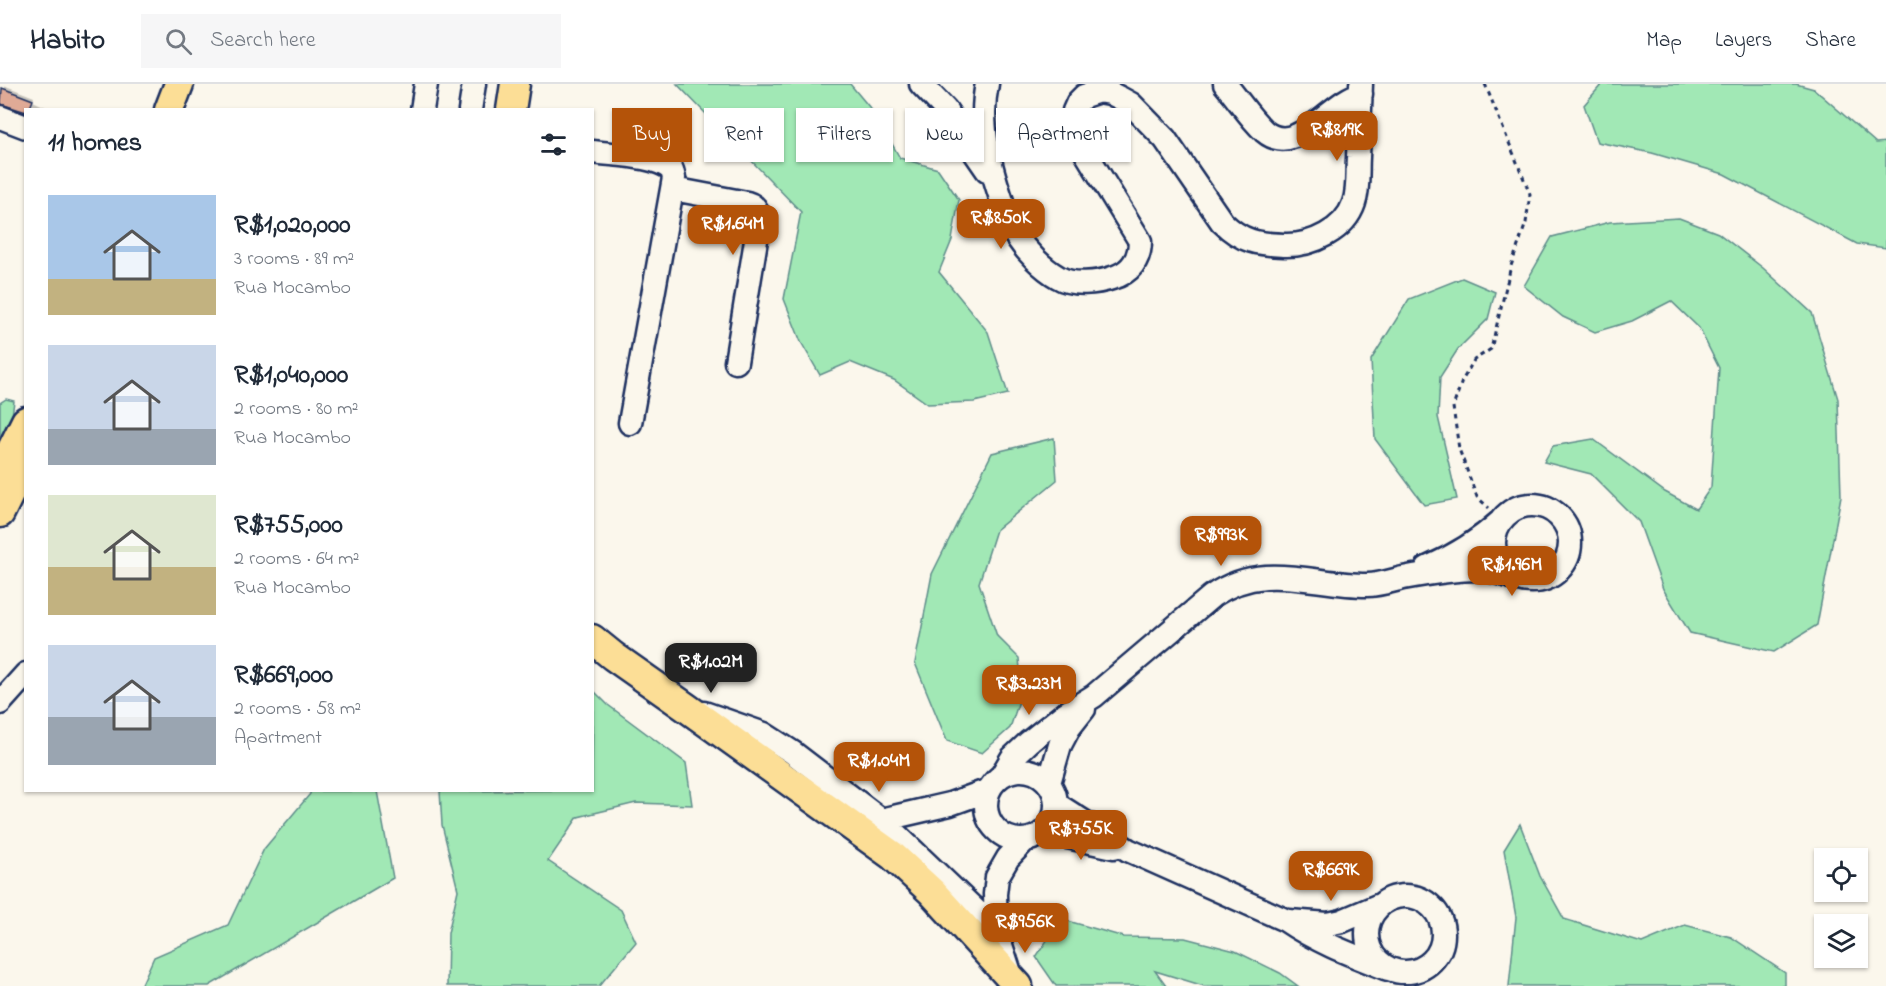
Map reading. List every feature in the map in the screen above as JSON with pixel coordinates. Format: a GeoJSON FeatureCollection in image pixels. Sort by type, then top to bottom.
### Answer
{"type":"FeatureCollection","features":[{"type":"Feature","properties":{"kind":"main road"},"geometry":{"type":"LineString","coordinates":[[152,108],[160,84]]}},
{"type":"Feature","properties":{"kind":"main road"},"geometry":{"type":"LineString","coordinates":[[170,108],[179,84]]}},
{"type":"Feature","properties":{"kind":"main road"},"geometry":{"type":"LineString","coordinates":[[511,108],[515,84]]}},
{"type":"Feature","properties":{"kind":"main road"},"geometry":{"type":"LineString","coordinates":[[0,473],[24,425]]}},
{"type":"Feature","properties":{"kind":"main road"},"geometry":{"type":"LineString","coordinates":[[0,513],[24,464]]}},
{"type":"Feature","properties":{"kind":"main road"},"geometry":{"type":"LineString","coordinates":[[594,641],[861,832],[912,872],[1015,983]]}},
{"type":"Feature","properties":{"kind":"street"},"geometry":{"type":"LineString","coordinates":[[422,108],[426,84]]}},
{"type":"Feature","properties":{"kind":"street"},"geometry":{"type":"LineString","coordinates":[[470,108],[474,84]]}},
{"type":"Feature","properties":{"kind":"street"},"geometry":{"type":"LineString","coordinates":[[921,84],[945,109],[996,184]]}},
{"type":"Feature","properties":{"kind":"street"},"geometry":{"type":"LineString","coordinates":[[987,84],[983,101],[987,147],[996,184],[1015,234],[1035,258],[1060,279],[1082,283],[1100,283],[1123,275],[1138,258],[1140,252],[1140,242],[1078,140],[1072,126],[1074,111],[1084,96],[1099,91],[1110,93],[1131,105],[1165,138],[1216,214],[1234,234],[1253,242],[1295,246],[1322,237],[1339,225],[1348,215],[1354,202],[1361,89]]}},
{"type":"Feature","properties":{"kind":"street"},"geometry":{"type":"LineString","coordinates":[[1225,84],[1262,129],[1282,138],[1290,138],[1305,132],[1361,89]]}},
{"type":"Feature","properties":{"kind":"street"},"geometry":{"type":"LineString","coordinates":[[0,117],[24,126]]}},
{"type":"Feature","properties":{"kind":"street"},"geometry":{"type":"LineString","coordinates":[[594,152],[662,163],[672,170],[674,183],[630,423]]}},
{"type":"Feature","properties":{"kind":"street"},"geometry":{"type":"LineString","coordinates":[[674,183],[752,204],[758,211],[759,222],[736,362]]}},
{"type":"Feature","properties":{"kind":"street"},"geometry":{"type":"LineString","coordinates":[[1128,850],[1034,836],[1014,839],[1004,836],[989,821],[986,800],[995,782],[1012,758],[1029,742],[1094,696],[1223,588],[1248,579],[1273,575],[1370,585],[1403,578],[1477,569],[1490,570],[1511,578],[1537,580],[1550,576],[1567,558],[1570,545],[1569,533],[1564,522],[1546,507],[1521,506],[1510,512],[1486,534],[1448,559],[1403,578]]}},
{"type":"Feature","properties":{"kind":"street"},"geometry":{"type":"LineString","coordinates":[[1502,520],[1496,530],[1494,542],[1496,554],[1502,566],[1524,580]]}},
{"type":"Feature","properties":{"kind":"street"},"geometry":{"type":"LineString","coordinates":[[0,703],[24,677]]}},
{"type":"Feature","properties":{"kind":"street"},"geometry":{"type":"LineString","coordinates":[[1015,983],[996,930],[995,894],[998,877],[1008,858],[1050,824],[1055,814],[1053,794],[1060,745],[1069,728],[1094,696]]}},
{"type":"Feature","properties":{"kind":"street"},"geometry":{"type":"LineString","coordinates":[[687,708],[764,734],[792,752],[881,820],[996,930]]}},
{"type":"Feature","properties":{"kind":"street"},"geometry":{"type":"LineString","coordinates":[[881,820],[950,804],[995,782],[1011,771],[1031,771],[1041,776],[1053,794],[1128,850],[1285,920],[1305,934],[1324,943],[1388,969],[1400,973],[1425,968],[1435,960],[1442,948],[1444,936],[1443,924],[1437,912],[1417,897],[1391,898],[1342,921],[1328,924],[1285,920]]}},
{"type":"Feature","properties":{"kind":"street"},"geometry":{"type":"LineString","coordinates":[[1380,904],[1372,914],[1367,926],[1367,939],[1370,951],[1388,969]]}},
{"type":"Feature","properties":{"kind":"path"},"geometry":{"type":"LineString","coordinates":[[1485,84],[1530,194],[1526,223],[1511,266],[1491,349],[1474,360],[1462,381],[1453,407],[1459,449],[1477,497],[1502,520]]}},
{"type":"Feature","properties":{"kind":"green space"},"geometry":{"type":"Polygon","coordinates":[[[677,84],[850,84],[870,108],[796,108],[796,162],[893,162],[893,146],[905,162],[914,162],[938,169],[959,200],[952,240],[939,272],[988,332],[1008,394],[974,402],[928,404],[894,380],[850,362],[820,375],[801,342],[784,299],[801,212],[753,162],[784,162],[784,108],[704,108],[704,112],[677,84]]]}},
{"type":"Feature","properties":{"kind":"green space"},"geometry":{"type":"Polygon","coordinates":[[[1602,84],[1796,84],[1814,89],[1876,143],[1886,142],[1886,248],[1857,244],[1724,174],[1652,153],[1597,142],[1584,105],[1602,84]]]}},
{"type":"Feature","properties":{"kind":"green space"},"geometry":{"type":"Polygon","coordinates":[[[1679,218],[1718,233],[1763,268],[1812,313],[1838,399],[1841,496],[1817,625],[1774,652],[1690,633],[1663,589],[1639,522],[1591,474],[1544,462],[1553,446],[1593,439],[1665,492],[1696,509],[1711,487],[1719,368],[1699,328],[1671,301],[1632,321],[1595,332],[1563,317],[1524,286],[1552,237],[1610,222],[1679,218]]]}},
{"type":"Feature","properties":{"kind":"green space"},"geometry":{"type":"Polygon","coordinates":[[[1462,278],[1495,292],[1488,319],[1458,349],[1440,377],[1438,417],[1457,499],[1424,505],[1375,439],[1371,360],[1409,299],[1462,278]]]}},
{"type":"Feature","properties":{"kind":"green space"},"geometry":{"type":"Polygon","coordinates":[[[6,399],[14,401],[10,432],[0,450],[0,403],[6,399]]]}},
{"type":"Feature","properties":{"kind":"green space"},"geometry":{"type":"Polygon","coordinates":[[[1054,438],[1057,480],[996,530],[979,583],[997,636],[1019,658],[1022,692],[1010,728],[982,753],[947,741],[915,663],[932,574],[992,453],[1054,438]]]}},
{"type":"Feature","properties":{"kind":"green space"},"geometry":{"type":"Polygon","coordinates":[[[594,691],[608,705],[686,763],[692,805],[636,803],[578,817],[548,861],[621,910],[636,942],[599,986],[447,986],[448,933],[458,890],[442,825],[440,792],[594,792],[594,691]]]}},
{"type":"Feature","properties":{"kind":"green space"},"geometry":{"type":"Polygon","coordinates":[[[310,792],[377,792],[393,878],[209,986],[141,986],[154,957],[228,925],[264,849],[310,792]]]}},
{"type":"Feature","properties":{"kind":"green space"},"geometry":{"type":"Polygon","coordinates":[[[1520,824],[1540,876],[1564,919],[1642,943],[1685,925],[1731,937],[1785,973],[1785,986],[1509,986],[1516,917],[1504,850],[1520,824]]]}},
{"type":"Feature","properties":{"kind":"green space"},"geometry":{"type":"Polygon","coordinates":[[[1061,919],[1124,937],[1185,938],[1235,951],[1280,973],[1298,986],[1204,986],[1155,971],[1166,986],[1056,986],[1036,957],[1061,919]]]}},
{"type":"Feature","properties":{"kind":"building"},"geometry":{"type":"Polygon","coordinates":[[[2,88],[33,100],[30,108],[24,108],[24,111],[1,104],[2,88]]]}}]}
